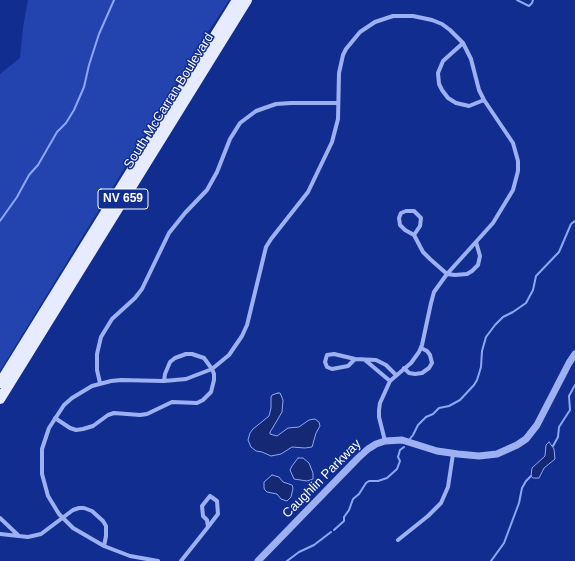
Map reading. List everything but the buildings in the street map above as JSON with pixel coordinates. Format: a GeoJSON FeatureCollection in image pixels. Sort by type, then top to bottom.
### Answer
{"type":"FeatureCollection","features":[{"type":"Feature","properties":{"kind":"main road","name":"South McCarran Boulevard"},"geometry":{"type":"LineString","coordinates":[[0,383],[237,0]]}},
{"type":"Feature","properties":{"kind":"main road","name":"South McCarran Boulevard"},"geometry":{"type":"LineString","coordinates":[[0,399],[247,0]]}},
{"type":"Feature","properties":{"kind":"street"},"geometry":{"type":"LineString","coordinates":[[158,561],[130,556],[104,546],[73,528],[59,514],[48,496],[42,474],[44,443],[49,428],[64,405],[82,391],[100,383],[121,380],[164,381],[186,378],[212,369],[228,355],[242,336],[247,325],[266,247],[308,192],[332,142],[338,119],[339,73],[343,55],[360,32],[375,22],[382,19],[403,15],[423,17],[442,24],[463,43],[471,59],[484,100],[513,143],[516,152],[518,171],[513,190],[493,223],[446,274],[438,286],[432,299],[421,348],[413,361],[390,381],[380,403],[379,410],[379,417],[385,441]]}},
{"type":"Feature","properties":{"kind":"street"},"geometry":{"type":"LineString","coordinates":[[463,43],[443,61],[438,73],[439,84],[448,98],[456,104],[468,106],[484,100]]}},
{"type":"Feature","properties":{"kind":"street"},"geometry":{"type":"LineString","coordinates":[[100,383],[97,370],[97,354],[101,337],[112,319],[135,298],[142,289],[169,233],[207,190],[217,172],[230,139],[240,123],[256,111],[276,104],[338,103]]}},
{"type":"Feature","properties":{"kind":"street"},"geometry":{"type":"LineString","coordinates":[[414,235],[420,226],[420,218],[414,211],[406,211],[401,214],[399,218],[400,225],[414,235],[426,256],[446,274],[467,274],[476,268],[480,256],[476,242]]}},
{"type":"Feature","properties":{"kind":"street"},"geometry":{"type":"LineString","coordinates":[[404,368],[409,373],[415,374],[422,373],[429,368],[432,363],[430,355],[427,351],[421,348]]}},
{"type":"Feature","properties":{"kind":"street"},"geometry":{"type":"LineString","coordinates":[[56,418],[70,428],[76,430],[93,426],[108,415],[114,413],[147,414],[172,402],[197,403],[203,400],[211,392],[214,380],[212,369],[204,358],[192,354],[186,354],[175,358],[170,362],[164,381]]}},
{"type":"Feature","properties":{"kind":"street"},"geometry":{"type":"LineString","coordinates":[[355,359],[348,366],[334,369],[328,368],[325,362],[327,355],[330,354],[355,359],[376,360],[384,364],[396,375]]}},
{"type":"Feature","properties":{"kind":"street","name":"Caughlin Parkway"},"geometry":{"type":"LineString","coordinates":[[258,561],[372,446],[385,441],[398,440],[407,441],[430,449],[453,454],[479,456],[497,454],[512,448],[526,439],[540,421],[575,354]]}},
{"type":"Feature","properties":{"kind":"street"},"geometry":{"type":"LineString","coordinates":[[364,360],[390,381]]}},
{"type":"Feature","properties":{"kind":"street"},"geometry":{"type":"LineString","coordinates":[[398,540],[428,516],[441,503],[448,486],[453,454]]}},
{"type":"Feature","properties":{"kind":"street"},"geometry":{"type":"LineString","coordinates":[[181,561],[208,528],[218,514],[217,501],[210,496],[202,506],[203,516],[208,520],[208,528]]}},
{"type":"Feature","properties":{"kind":"street"},"geometry":{"type":"LineString","coordinates":[[0,534],[34,536],[42,534],[73,510],[79,508],[92,511],[103,521],[106,526],[104,546]]}},
{"type":"Feature","properties":{"kind":"street"},"geometry":{"type":"LineString","coordinates":[[0,518],[19,536]]}},
{"type":"Feature","properties":{"kind":"shaded area"},"geometry":{"type":"Polygon","coordinates":[[[28,0],[229,0],[0,371],[0,74],[20,58],[28,0]]]}},
{"type":"Feature","properties":{"kind":"shaded area"},"geometry":{"type":"Polygon","coordinates":[[[280,393],[283,400],[282,412],[270,434],[277,436],[288,428],[299,427],[309,420],[315,419],[319,422],[320,426],[316,433],[312,447],[292,447],[281,454],[271,456],[256,451],[251,447],[248,440],[250,433],[269,416],[271,397],[272,395],[280,393]]]}},
{"type":"Feature","properties":{"kind":"shaded area"},"geometry":{"type":"Polygon","coordinates":[[[549,442],[554,449],[555,459],[544,468],[539,478],[533,478],[531,476],[532,468],[545,456],[546,445],[549,442]]]}},
{"type":"Feature","properties":{"kind":"shaded area"},"geometry":{"type":"Polygon","coordinates":[[[298,458],[303,458],[309,463],[313,473],[313,479],[307,481],[294,479],[290,470],[298,458]]]}},
{"type":"Feature","properties":{"kind":"shaded area"},"geometry":{"type":"Polygon","coordinates":[[[272,475],[279,477],[283,482],[292,485],[293,488],[291,497],[287,501],[281,499],[277,494],[267,492],[265,490],[264,482],[272,475]]]}},
{"type":"Feature","properties":{"kind":"waterway"},"geometry":{"type":"LineString","coordinates":[[0,221],[17,197],[29,175],[38,165],[57,132],[66,123],[74,110],[84,87],[99,34],[114,0]]}},
{"type":"Feature","properties":{"kind":"waterway"},"geometry":{"type":"LineString","coordinates":[[517,0],[529,6],[533,0]]}},
{"type":"Feature","properties":{"kind":"waterway"},"geometry":{"type":"LineString","coordinates":[[409,440],[418,425],[426,417],[433,414],[439,408],[449,406],[460,400],[474,385],[481,367],[482,351],[486,337],[503,317],[526,303],[533,290],[536,276],[559,252],[571,224],[575,221]]}},
{"type":"Feature","properties":{"kind":"waterway"},"geometry":{"type":"LineString","coordinates":[[553,446],[558,437],[559,427],[570,410],[569,396],[575,385]]}},
{"type":"Feature","properties":{"kind":"waterway"},"geometry":{"type":"LineString","coordinates":[[334,530],[344,521],[344,517],[349,510],[353,499],[359,494],[366,483],[369,481],[378,481],[387,478],[397,469],[400,461],[398,457],[400,450],[404,447]]}},
{"type":"Feature","properties":{"kind":"waterway"},"geometry":{"type":"LineString","coordinates":[[491,561],[504,543],[519,503],[522,488],[531,476]]}},
{"type":"Feature","properties":{"kind":"waterway"},"geometry":{"type":"LineString","coordinates":[[287,561],[299,552],[314,545],[331,532]]}}]}
